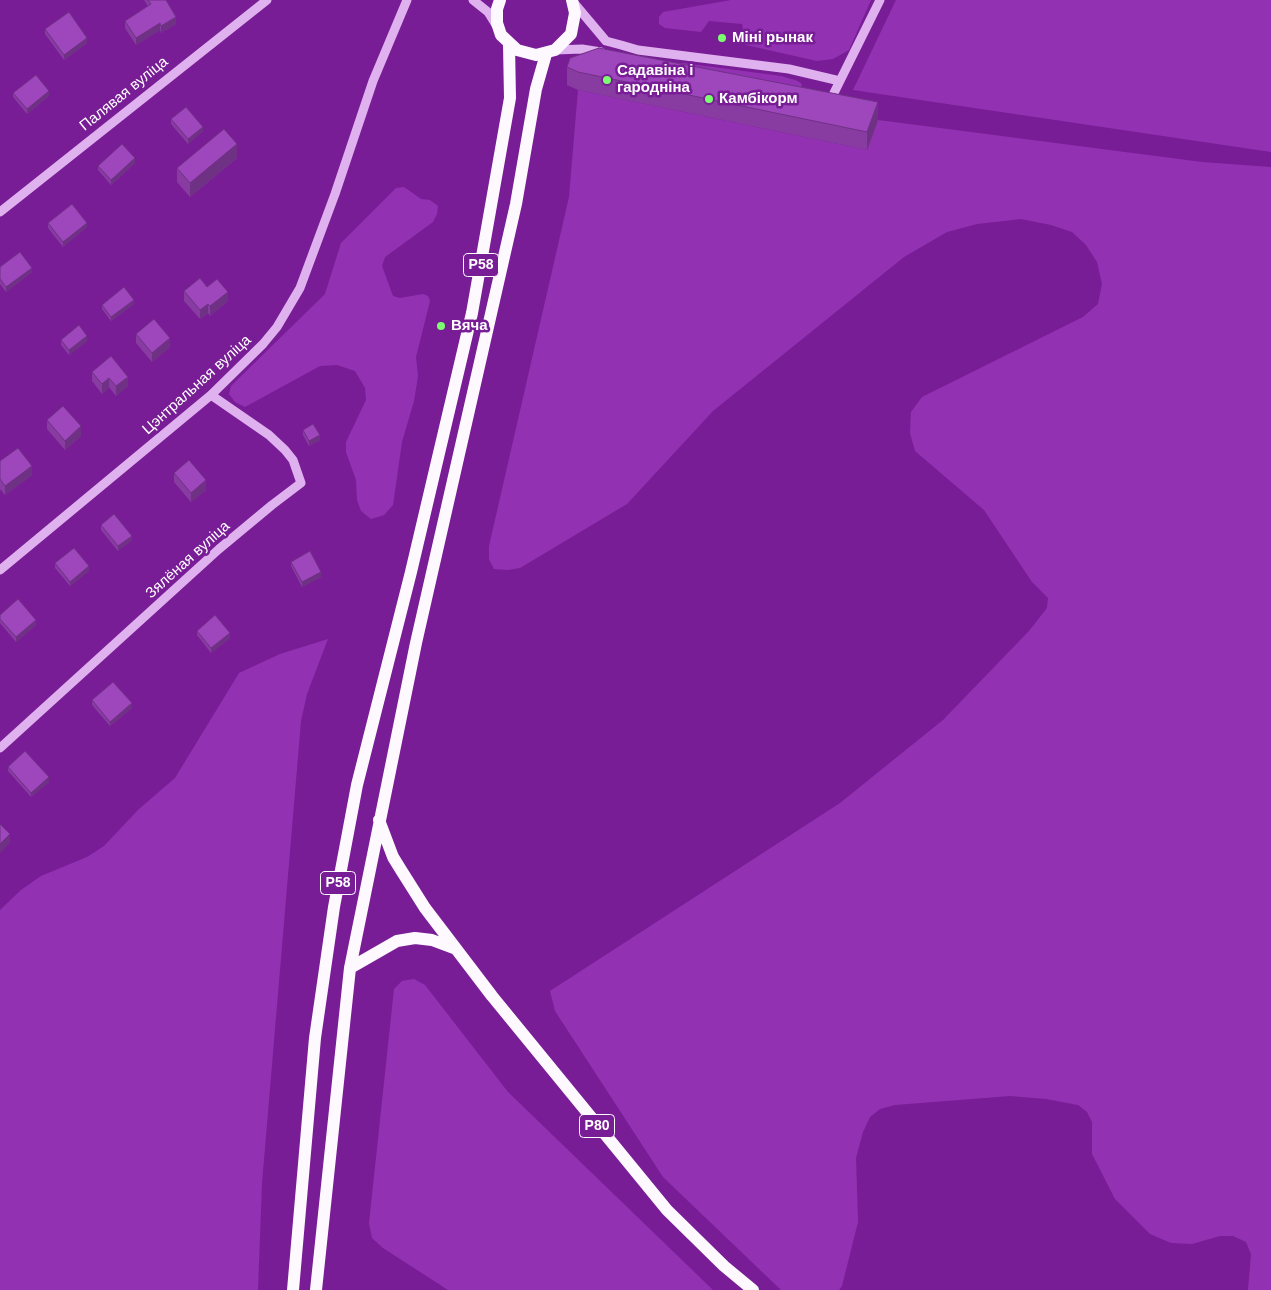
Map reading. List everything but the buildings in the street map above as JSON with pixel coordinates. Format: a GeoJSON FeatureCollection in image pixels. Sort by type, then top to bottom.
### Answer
{"type":"FeatureCollection","features":[{"type":"Feature","properties":{"kind":"main road","name":"Р58"},"geometry":{"type":"LineString","coordinates":[[293,1290],[314,1038],[334,907],[356,785],[411,572],[472,313],[510,98],[505,40],[497,22],[497,9],[500,0]]}},
{"type":"Feature","properties":{"kind":"main road","name":"Р58"},"geometry":{"type":"LineString","coordinates":[[316,1290],[350,968],[379,820],[416,642],[516,204],[536,89],[551,52],[564,43],[573,29],[575,13],[572,1]]}},
{"type":"Feature","properties":{"kind":"main road"},"geometry":{"type":"LineString","coordinates":[[505,40],[526,54],[551,52]]}},
{"type":"Feature","properties":{"kind":"main road","name":"Р80"},"geometry":{"type":"LineString","coordinates":[[379,820],[397,864],[456,949],[492,996],[667,1210],[724,1266],[752,1290]]}},
{"type":"Feature","properties":{"kind":"main road"},"geometry":{"type":"LineString","coordinates":[[350,968],[397,941],[415,938],[432,940],[456,949]]}},
{"type":"Feature","properties":{"kind":"street","name":"Палявая вуліца"},"geometry":{"type":"LineString","coordinates":[[0,212],[266,0]]}},
{"type":"Feature","properties":{"kind":"street","name":"Цэнтральная вуліца"},"geometry":{"type":"LineString","coordinates":[[0,570],[211,396],[268,338],[289,310],[300,288],[336,194],[372,81],[407,0]]}},
{"type":"Feature","properties":{"kind":"street"},"geometry":{"type":"LineString","coordinates":[[473,0],[488,12],[505,40]]}},
{"type":"Feature","properties":{"kind":"street"},"geometry":{"type":"LineString","coordinates":[[826,100],[840,81],[880,0]]}},
{"type":"Feature","properties":{"kind":"street"},"geometry":{"type":"LineString","coordinates":[[572,1],[606,41],[621,46],[789,69],[840,81]]}},
{"type":"Feature","properties":{"kind":"street"},"geometry":{"type":"LineString","coordinates":[[551,52],[582,49],[614,56]]}},
{"type":"Feature","properties":{"kind":"street","name":"Зялёная вуліца"},"geometry":{"type":"LineString","coordinates":[[0,748],[212,556],[272,505],[302,483],[293,460],[286,450],[269,435],[211,396]]}},
{"type":"Feature","properties":{"kind":"shaded area"},"geometry":{"type":"Polygon","coordinates":[[[731,0],[871,0],[849,50],[833,59],[817,61],[746,45],[742,24],[709,21],[701,32],[665,28],[659,24],[659,17],[663,12],[731,0]]]}},
{"type":"Feature","properties":{"kind":"shaded area"},"geometry":{"type":"Polygon","coordinates":[[[896,0],[1271,0],[1271,152],[853,90],[896,0]]]}},
{"type":"Feature","properties":{"kind":"shaded area"},"geometry":{"type":"Polygon","coordinates":[[[683,63],[781,76],[795,80],[801,83],[802,86],[799,88],[677,64],[683,63]]]}},
{"type":"Feature","properties":{"kind":"shaded area"},"geometry":{"type":"Polygon","coordinates":[[[578,90],[867,150],[878,120],[1202,162],[1271,167],[1271,1290],[1248,1290],[1251,1254],[1246,1242],[1233,1236],[1220,1236],[1192,1244],[1171,1243],[1150,1234],[1115,1199],[1092,1154],[1092,1122],[1087,1112],[1078,1105],[1046,1099],[1010,1096],[895,1105],[880,1109],[870,1117],[863,1132],[856,1158],[858,1222],[842,1286],[839,1290],[781,1290],[663,1177],[555,1011],[550,991],[840,803],[943,720],[1029,631],[1047,608],[1048,598],[1032,582],[984,510],[915,451],[910,433],[911,412],[922,397],[1083,317],[1098,304],[1102,284],[1097,262],[1086,245],[1072,232],[1051,225],[1021,219],[977,224],[947,232],[904,257],[713,411],[627,504],[520,568],[508,570],[494,569],[489,559],[489,546],[569,197],[578,90]]]}},
{"type":"Feature","properties":{"kind":"shaded area"},"geometry":{"type":"Polygon","coordinates":[[[404,187],[421,199],[430,200],[438,206],[437,214],[433,222],[385,257],[382,266],[393,296],[400,298],[423,294],[428,296],[430,301],[416,357],[418,376],[414,401],[402,442],[393,505],[384,515],[371,519],[361,511],[357,500],[356,480],[346,452],[346,442],[366,400],[365,388],[355,371],[337,365],[320,366],[245,407],[235,402],[229,394],[231,386],[325,294],[341,243],[396,188],[404,187]]]}},
{"type":"Feature","properties":{"kind":"shaded area"},"geometry":{"type":"Polygon","coordinates":[[[328,639],[307,694],[301,721],[262,1183],[258,1290],[0,1290],[0,910],[21,890],[41,876],[87,857],[104,846],[139,809],[175,778],[239,673],[280,654],[328,639]]]}},
{"type":"Feature","properties":{"kind":"shaded area"},"geometry":{"type":"Polygon","coordinates":[[[414,979],[425,985],[508,1092],[713,1290],[448,1290],[383,1248],[372,1238],[369,1223],[394,989],[402,981],[414,979]]]}},
{"type":"Feature","properties":{"kind":"place","name":"Міні рынак"},"geometry":{"type":"Point","coordinates":[722,38]}},
{"type":"Feature","properties":{"kind":"place","name":"Садавіна і гародніна"},"geometry":{"type":"Point","coordinates":[607,80]}},
{"type":"Feature","properties":{"kind":"place","name":"Камбікорм"},"geometry":{"type":"Point","coordinates":[709,99]}},
{"type":"Feature","properties":{"kind":"place","name":"Вяча"},"geometry":{"type":"Point","coordinates":[441,326]}}]}
